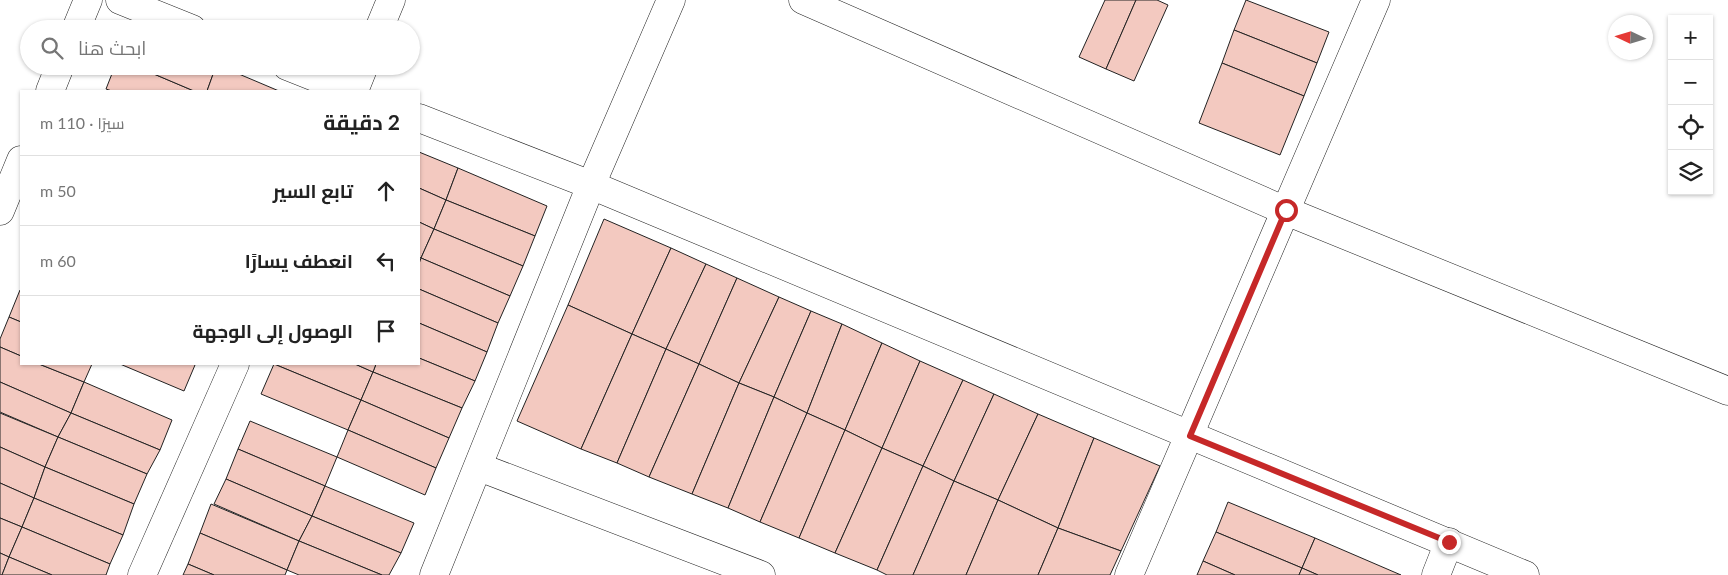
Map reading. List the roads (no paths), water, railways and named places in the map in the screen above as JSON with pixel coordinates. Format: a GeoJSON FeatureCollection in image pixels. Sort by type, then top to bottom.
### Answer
{"type":"FeatureCollection","features":[{"type":"Feature","properties":{"kind":"street"},"geometry":{"type":"LineString","coordinates":[[80,20],[88,0]]}},
{"type":"Feature","properties":{"kind":"street"},"geometry":{"type":"LineString","coordinates":[[120,0],[170,20]]}},
{"type":"Feature","properties":{"kind":"street"},"geometry":{"type":"LineString","coordinates":[[383,20],[391,0]]}},
{"type":"Feature","properties":{"kind":"street"},"geometry":{"type":"LineString","coordinates":[[434,575],[591,185],[671,0]]}},
{"type":"Feature","properties":{"kind":"street"},"geometry":{"type":"LineString","coordinates":[[803,0],[1286,210],[1728,391]]}},
{"type":"Feature","properties":{"kind":"street"},"geometry":{"type":"LineString","coordinates":[[1129,575],[1376,0]]}},
{"type":"Feature","properties":{"kind":"street"},"geometry":{"type":"LineString","coordinates":[[50,90],[56,75]]}},
{"type":"Feature","properties":{"kind":"street"},"geometry":{"type":"LineString","coordinates":[[310,75],[347,90]]}},
{"type":"Feature","properties":{"kind":"street"},"geometry":{"type":"LineString","coordinates":[[354,90],[360,75]]}},
{"type":"Feature","properties":{"kind":"street"},"geometry":{"type":"LineString","coordinates":[[420,118],[591,185],[1525,575]]}},
{"type":"Feature","properties":{"kind":"street"},"geometry":{"type":"LineString","coordinates":[[0,211],[20,162]]}},
{"type":"Feature","properties":{"kind":"street"},"geometry":{"type":"LineString","coordinates":[[142,575],[235,365]]}},
{"type":"Feature","properties":{"kind":"street"},"geometry":{"type":"LineString","coordinates":[[479,467],[761,575]]}},
{"type":"Feature","properties":{"kind":"street"},"geometry":{"type":"LineString","coordinates":[[1436,575],[1449,542]]}}]}
